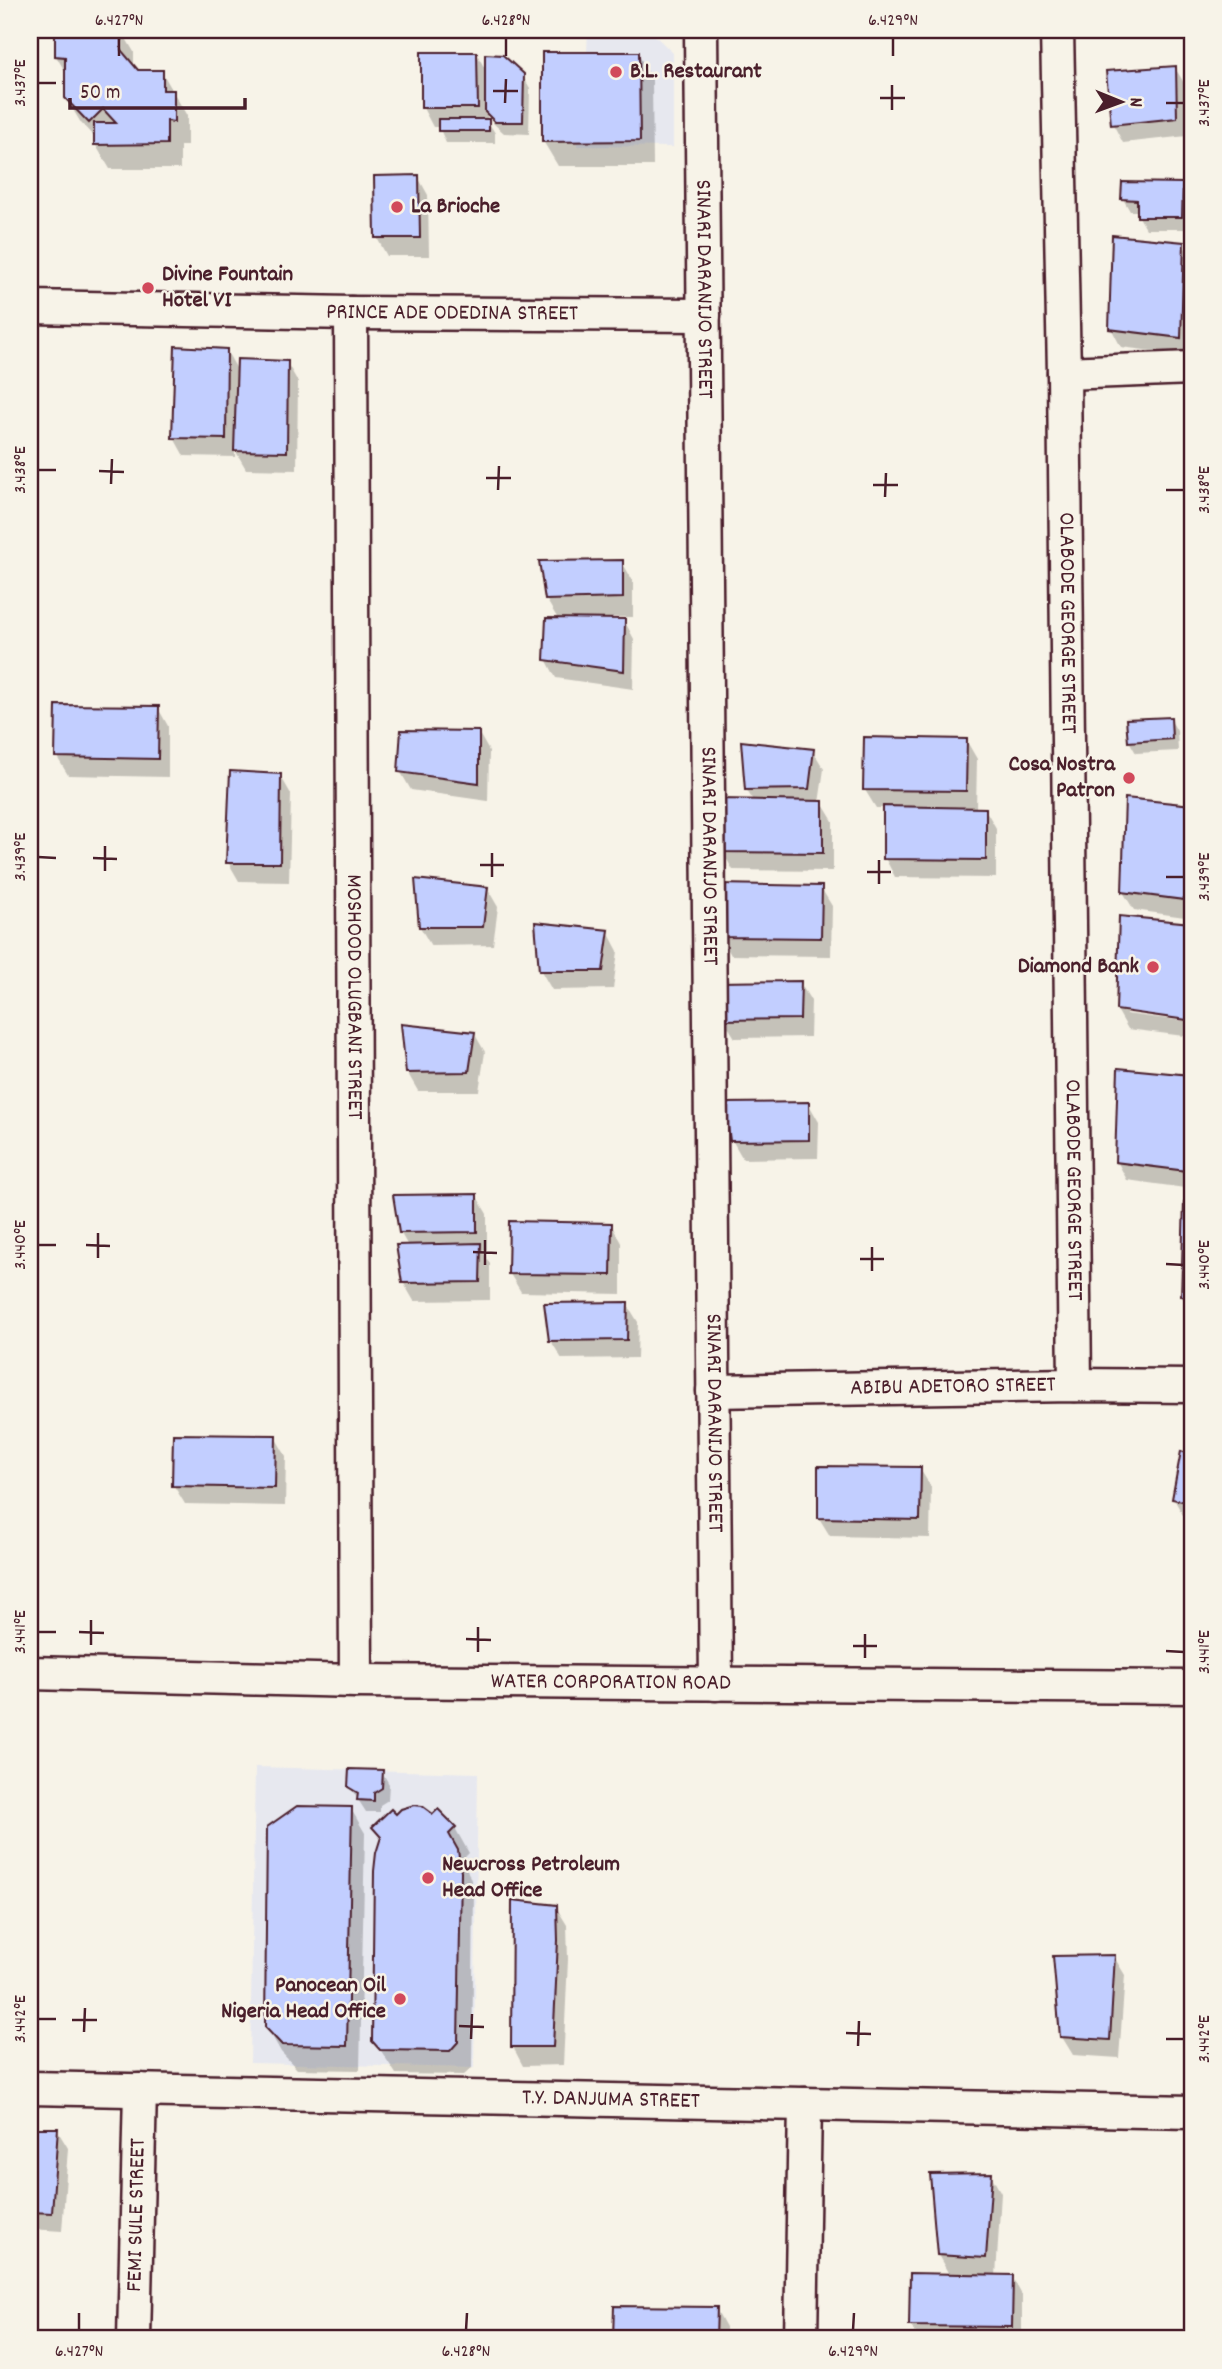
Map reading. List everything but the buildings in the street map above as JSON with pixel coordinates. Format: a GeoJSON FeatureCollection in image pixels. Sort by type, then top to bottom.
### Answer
{"type":"FeatureCollection","features":[{"type":"Feature","properties":{"kind":"street","name":"SINARI DARANIJO STREET"},"geometry":{"type":"LineString","coordinates":[[701,30],[716,1684]]}},
{"type":"Feature","properties":{"kind":"street","name":"OLABODE GEORGE STREET"},"geometry":{"type":"LineString","coordinates":[[1057,30],[1064,373],[1075,1385]]}},
{"type":"Feature","properties":{"kind":"street","name":"PRINCE ADE ODEDINA STREET"},"geometry":{"type":"LineString","coordinates":[[30,307],[351,313],[704,315]]}},
{"type":"Feature","properties":{"kind":"street","name":"MOSHOOD OLUGBANI STREET"},"geometry":{"type":"LineString","coordinates":[[351,313],[356,1681]]}},
{"type":"Feature","properties":{"kind":"street"},"geometry":{"type":"LineString","coordinates":[[1064,373],[1192,369]]}},
{"type":"Feature","properties":{"kind":"street","name":"ABIBU ADETORO STREET"},"geometry":{"type":"LineString","coordinates":[[713,1391],[1075,1385],[1192,1386]]}},
{"type":"Feature","properties":{"kind":"street","name":"WATER CORPORATION ROAD"},"geometry":{"type":"LineString","coordinates":[[30,1673],[356,1681],[1192,1687]]}},
{"type":"Feature","properties":{"kind":"street","name":"T.Y. DANJUMA STREET"},"geometry":{"type":"LineString","coordinates":[[30,2088],[1192,2112]]}},
{"type":"Feature","properties":{"kind":"street","name":"FEMI SULE STREET"},"geometry":{"type":"LineString","coordinates":[[134,2339],[140,2090]]}},
{"type":"Feature","properties":{"kind":"street"},"geometry":{"type":"LineString","coordinates":[[801,2339],[805,2104]]}},
{"type":"Feature","properties":{"kind":"shaded area"},"geometry":{"type":"Polygon","coordinates":[[[588,30],[649,30],[673,53],[673,147],[577,146],[578,52],[587,52],[588,30]]]}},
{"type":"Feature","properties":{"kind":"shaded area"},"geometry":{"type":"Polygon","coordinates":[[[255,1767],[478,1773],[474,2068],[250,2063],[255,1767]]]}},
{"type":"Feature","properties":{"kind":"place","name":"B.L. Restaurant"},"geometry":{"type":"Point","coordinates":[616,72]}},
{"type":"Feature","properties":{"kind":"place","name":"La Brioche"},"geometry":{"type":"Point","coordinates":[397,207]}},
{"type":"Feature","properties":{"kind":"place","name":"Divine Fountain Hotel VI"},"geometry":{"type":"Point","coordinates":[148,288]}},
{"type":"Feature","properties":{"kind":"place","name":"Cosa Nostra Patron"},"geometry":{"type":"Point","coordinates":[1129,778]}},
{"type":"Feature","properties":{"kind":"place","name":"Diamond Bank"},"geometry":{"type":"Point","coordinates":[1153,967]}},
{"type":"Feature","properties":{"kind":"place","name":"Newcross Petroleum Head Office"},"geometry":{"type":"Point","coordinates":[428,1878]}},
{"type":"Feature","properties":{"kind":"place","name":"Panocean Oil Nigeria Head Office"},"geometry":{"type":"Point","coordinates":[400,1999]}}]}
